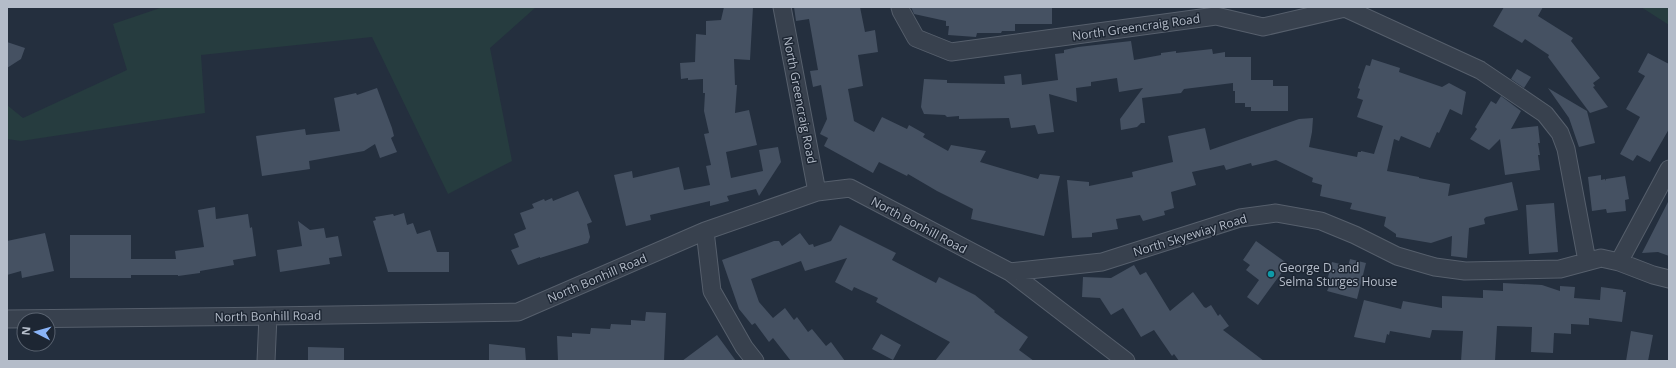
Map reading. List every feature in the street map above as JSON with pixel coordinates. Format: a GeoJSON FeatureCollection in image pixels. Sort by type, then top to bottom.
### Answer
{"type":"FeatureCollection","features":[{"type":"Feature","properties":{"kind":"street","name":"North Greencraig Road"},"geometry":{"type":"LineString","coordinates":[[782,7],[817,192]]}},
{"type":"Feature","properties":{"kind":"street","name":"North Greencraig Road"},"geometry":{"type":"LineString","coordinates":[[900,7],[916,38],[951,52],[1216,16],[1263,27],[1345,8],[1480,70],[1544,114],[1560,133],[1566,149],[1587,261]]}},
{"type":"Feature","properties":{"kind":"street"},"geometry":{"type":"LineString","coordinates":[[1619,262],[1669,169]]}},
{"type":"Feature","properties":{"kind":"street","name":"North Bonhill Road"},"geometry":{"type":"LineString","coordinates":[[7,319],[518,312],[705,231],[817,192],[850,188],[1010,272],[1126,361]]}},
{"type":"Feature","properties":{"kind":"street","name":"North Skyewiay Road"},"geometry":{"type":"LineString","coordinates":[[1010,272],[1102,262],[1240,218],[1276,213],[1321,221],[1355,235],[1397,256],[1435,267],[1465,271],[1560,269],[1601,258],[1619,262],[1653,275],[1669,279]]}},
{"type":"Feature","properties":{"kind":"street"},"geometry":{"type":"LineString","coordinates":[[705,231],[712,291],[744,347],[755,361]]}},
{"type":"Feature","properties":{"kind":"street"},"geometry":{"type":"LineString","coordinates":[[266,361],[268,316]]}},
{"type":"Feature","properties":{"kind":"green space"},"geometry":{"type":"Polygon","coordinates":[[[163,7],[536,7],[490,48],[512,161],[448,194],[372,37],[201,55],[205,113],[21,141],[7,139],[7,105],[23,118],[127,70],[113,24],[163,7]]]}},
{"type":"Feature","properties":{"kind":"green space"},"geometry":{"type":"Polygon","coordinates":[[[1641,7],[1669,7],[1669,25],[1641,7]]]}},
{"type":"Feature","properties":{"kind":"building"},"geometry":{"type":"Polygon","coordinates":[[[724,7],[753,7],[750,60],[734,59],[735,85],[737,85],[735,113],[749,110],[757,145],[726,152],[731,178],[763,171],[759,150],[778,147],[781,162],[759,196],[756,189],[727,196],[729,201],[710,206],[710,201],[650,215],[651,220],[626,226],[614,175],[632,171],[633,178],[679,167],[684,190],[710,185],[706,166],[711,165],[704,134],[709,133],[704,111],[705,93],[703,93],[703,79],[681,79],[680,63],[695,62],[696,34],[706,35],[706,21],[721,20],[724,7]]]}},
{"type":"Feature","properties":{"kind":"building"},"geometry":{"type":"Polygon","coordinates":[[[794,7],[860,7],[865,32],[875,30],[878,52],[858,55],[863,86],[848,89],[854,121],[874,132],[882,117],[907,129],[909,125],[925,134],[923,137],[948,151],[951,145],[986,151],[980,162],[1038,179],[1040,174],[1060,176],[1044,236],[971,219],[973,209],[937,191],[908,174],[907,176],[879,162],[873,173],[824,146],[828,138],[820,134],[827,119],[821,85],[813,87],[810,71],[818,70],[809,19],[796,21],[794,7]]]}},
{"type":"Feature","properties":{"kind":"building"},"geometry":{"type":"Polygon","coordinates":[[[911,7],[1052,7],[1052,24],[1015,24],[1015,31],[1002,31],[1001,33],[977,33],[976,37],[948,35],[949,26],[946,26],[946,21],[914,14],[911,7]]]}},
{"type":"Feature","properties":{"kind":"building"},"geometry":{"type":"Polygon","coordinates":[[[1504,7],[1543,7],[1538,16],[1573,38],[1571,41],[1600,78],[1593,83],[1595,86],[1593,87],[1608,107],[1590,113],[1548,57],[1549,55],[1525,39],[1522,43],[1493,26],[1504,7]]]}},
{"type":"Feature","properties":{"kind":"building"},"geometry":{"type":"Polygon","coordinates":[[[1131,41],[1134,60],[1161,55],[1161,53],[1212,49],[1213,54],[1225,52],[1225,57],[1251,57],[1251,80],[1273,80],[1273,86],[1288,86],[1288,111],[1251,111],[1251,107],[1245,107],[1245,103],[1235,103],[1233,83],[1184,89],[1181,93],[1142,98],[1145,123],[1141,123],[1137,127],[1121,130],[1120,119],[1143,88],[1119,92],[1117,78],[1091,82],[1091,86],[1076,88],[1077,102],[1049,94],[1054,132],[1038,134],[1035,125],[1011,128],[1009,118],[959,119],[959,116],[947,117],[945,115],[924,114],[921,107],[924,79],[947,80],[947,83],[1005,84],[1004,76],[1021,74],[1022,85],[1058,80],[1055,54],[1064,53],[1064,50],[1078,47],[1131,41]]]}},
{"type":"Feature","properties":{"kind":"building"},"geometry":{"type":"Polygon","coordinates":[[[7,42],[25,48],[21,59],[7,68],[7,42]]]}},
{"type":"Feature","properties":{"kind":"building"},"geometry":{"type":"Polygon","coordinates":[[[1648,53],[1669,64],[1669,129],[1650,162],[1637,155],[1633,161],[1620,154],[1640,117],[1626,109],[1645,76],[1638,72],[1648,53]]]}},
{"type":"Feature","properties":{"kind":"building"},"geometry":{"type":"Polygon","coordinates":[[[1372,59],[1400,68],[1399,72],[1442,87],[1449,83],[1466,92],[1462,115],[1450,109],[1430,148],[1401,136],[1399,141],[1394,139],[1387,171],[1450,184],[1448,196],[1512,182],[1518,210],[1486,217],[1484,219],[1485,224],[1469,228],[1467,258],[1451,256],[1452,236],[1431,243],[1396,237],[1396,234],[1384,226],[1386,217],[1350,209],[1352,203],[1320,196],[1322,185],[1312,182],[1313,178],[1276,160],[1252,166],[1251,163],[1226,170],[1224,165],[1192,172],[1196,185],[1171,192],[1174,208],[1164,211],[1165,215],[1143,221],[1140,215],[1116,219],[1118,229],[1092,233],[1092,237],[1072,238],[1067,180],[1089,182],[1089,186],[1133,177],[1132,172],[1173,162],[1168,136],[1205,128],[1210,150],[1299,119],[1313,118],[1309,147],[1357,157],[1358,152],[1361,151],[1374,154],[1383,126],[1357,117],[1363,100],[1357,98],[1360,89],[1358,88],[1366,65],[1370,66],[1372,59]]]}},
{"type":"Feature","properties":{"kind":"building"},"geometry":{"type":"Polygon","coordinates":[[[1517,69],[1531,77],[1524,88],[1511,79],[1517,69]]]}},
{"type":"Feature","properties":{"kind":"building"},"geometry":{"type":"Polygon","coordinates":[[[377,88],[392,128],[394,136],[391,138],[397,152],[380,158],[375,144],[364,151],[309,161],[310,169],[262,176],[256,136],[305,129],[306,135],[340,131],[334,98],[356,93],[357,95],[377,88]]]}},
{"type":"Feature","properties":{"kind":"building"},"geometry":{"type":"Polygon","coordinates":[[[1548,88],[1587,111],[1595,143],[1579,147],[1569,118],[1548,88]]]}},
{"type":"Feature","properties":{"kind":"building"},"geometry":{"type":"Polygon","coordinates":[[[1501,96],[1521,111],[1511,129],[1538,126],[1540,155],[1538,155],[1540,170],[1505,175],[1500,139],[1489,150],[1470,139],[1477,129],[1475,127],[1491,101],[1496,104],[1501,96]]]}},
{"type":"Feature","properties":{"kind":"building"},"geometry":{"type":"Polygon","coordinates":[[[1601,175],[1601,180],[1605,179],[1605,181],[1606,179],[1625,176],[1629,199],[1625,200],[1626,211],[1607,213],[1606,209],[1592,211],[1588,177],[1601,175]]]}},
{"type":"Feature","properties":{"kind":"building"},"geometry":{"type":"Polygon","coordinates":[[[578,191],[592,222],[587,224],[590,237],[588,243],[518,265],[511,250],[519,247],[514,234],[526,229],[520,213],[534,208],[532,204],[544,199],[545,201],[552,198],[553,201],[578,191]]]}},
{"type":"Feature","properties":{"kind":"building"},"geometry":{"type":"Polygon","coordinates":[[[1669,200],[1669,256],[1658,252],[1642,253],[1669,200]]]}},
{"type":"Feature","properties":{"kind":"building"},"geometry":{"type":"Polygon","coordinates":[[[1554,203],[1558,252],[1529,254],[1526,205],[1554,203]]]}},
{"type":"Feature","properties":{"kind":"building"},"geometry":{"type":"Polygon","coordinates":[[[215,207],[216,219],[248,214],[250,228],[252,227],[256,256],[233,260],[234,265],[200,271],[200,273],[178,276],[131,275],[131,278],[70,278],[70,235],[131,235],[131,259],[176,259],[175,251],[204,247],[198,210],[215,207]]]}},
{"type":"Feature","properties":{"kind":"building"},"geometry":{"type":"Polygon","coordinates":[[[404,213],[407,225],[413,223],[417,234],[430,230],[437,252],[449,252],[449,272],[388,272],[373,221],[376,220],[375,217],[393,214],[394,216],[404,213]]]}},
{"type":"Feature","properties":{"kind":"building"},"geometry":{"type":"Polygon","coordinates":[[[298,221],[310,230],[324,228],[326,238],[338,236],[342,256],[329,258],[330,264],[280,272],[277,250],[302,246],[298,221]]]}},
{"type":"Feature","properties":{"kind":"building"},"geometry":{"type":"Polygon","coordinates":[[[840,225],[896,253],[892,260],[936,283],[939,277],[975,295],[995,311],[994,312],[1028,337],[1019,350],[1034,361],[935,361],[950,342],[876,302],[878,298],[854,287],[852,291],[835,282],[847,258],[805,271],[801,261],[751,279],[759,302],[773,318],[785,308],[794,320],[797,317],[808,332],[812,329],[826,346],[831,342],[845,361],[791,361],[773,338],[769,342],[755,323],[752,325],[739,309],[722,260],[774,241],[779,241],[782,246],[800,233],[809,245],[813,244],[814,247],[831,241],[840,225]]]}},
{"type":"Feature","properties":{"kind":"building"},"geometry":{"type":"Polygon","coordinates":[[[45,233],[54,271],[22,278],[21,271],[7,275],[7,241],[45,233]]]}},
{"type":"Feature","properties":{"kind":"building","name":"George D. and Selma Sturges House"},"geometry":{"type":"Polygon","coordinates":[[[1256,241],[1288,264],[1258,305],[1247,297],[1259,280],[1246,270],[1250,265],[1243,260],[1256,241]]]}},
{"type":"Feature","properties":{"kind":"building"},"geometry":{"type":"Polygon","coordinates":[[[1350,259],[1366,263],[1357,299],[1327,291],[1329,287],[1327,286],[1327,281],[1332,262],[1348,266],[1350,259]]]}},
{"type":"Feature","properties":{"kind":"building"},"geometry":{"type":"Polygon","coordinates":[[[1134,265],[1140,275],[1146,272],[1170,311],[1193,292],[1204,307],[1206,308],[1211,305],[1218,316],[1220,314],[1229,326],[1223,330],[1264,361],[1179,361],[1174,354],[1172,356],[1154,330],[1141,337],[1123,308],[1111,315],[1100,298],[1082,297],[1083,277],[1111,278],[1134,265]]]}},
{"type":"Feature","properties":{"kind":"building"},"geometry":{"type":"Polygon","coordinates":[[[1503,283],[1542,285],[1560,291],[1560,286],[1575,287],[1574,298],[1600,300],[1601,287],[1623,290],[1623,292],[1626,292],[1622,322],[1589,318],[1589,325],[1571,324],[1571,334],[1554,333],[1553,353],[1531,352],[1532,327],[1497,326],[1495,361],[1461,361],[1463,331],[1432,330],[1430,338],[1390,331],[1389,335],[1387,334],[1385,343],[1354,337],[1364,300],[1401,309],[1403,301],[1442,308],[1442,296],[1483,298],[1483,290],[1503,291],[1503,283]]]}},
{"type":"Feature","properties":{"kind":"building"},"geometry":{"type":"Polygon","coordinates":[[[646,312],[666,313],[664,361],[558,361],[557,336],[572,337],[572,333],[590,334],[591,328],[610,329],[611,324],[631,325],[631,320],[645,321],[646,312]]]}},
{"type":"Feature","properties":{"kind":"building"},"geometry":{"type":"Polygon","coordinates":[[[1631,331],[1653,335],[1648,361],[1626,361],[1631,331]]]}},
{"type":"Feature","properties":{"kind":"building"},"geometry":{"type":"Polygon","coordinates":[[[881,334],[901,345],[893,360],[872,349],[881,334]]]}},
{"type":"Feature","properties":{"kind":"building"},"geometry":{"type":"Polygon","coordinates":[[[717,335],[736,361],[682,361],[717,335]]]}},
{"type":"Feature","properties":{"kind":"building"},"geometry":{"type":"Polygon","coordinates":[[[489,344],[525,348],[526,361],[489,361],[489,344]]]}},
{"type":"Feature","properties":{"kind":"building"},"geometry":{"type":"Polygon","coordinates":[[[308,347],[344,348],[344,361],[308,361],[308,347]]]}},
{"type":"Feature","properties":{"kind":"place","name":"George D. and Selma Sturges House"},"geometry":{"type":"Point","coordinates":[1271,274]}}]}
